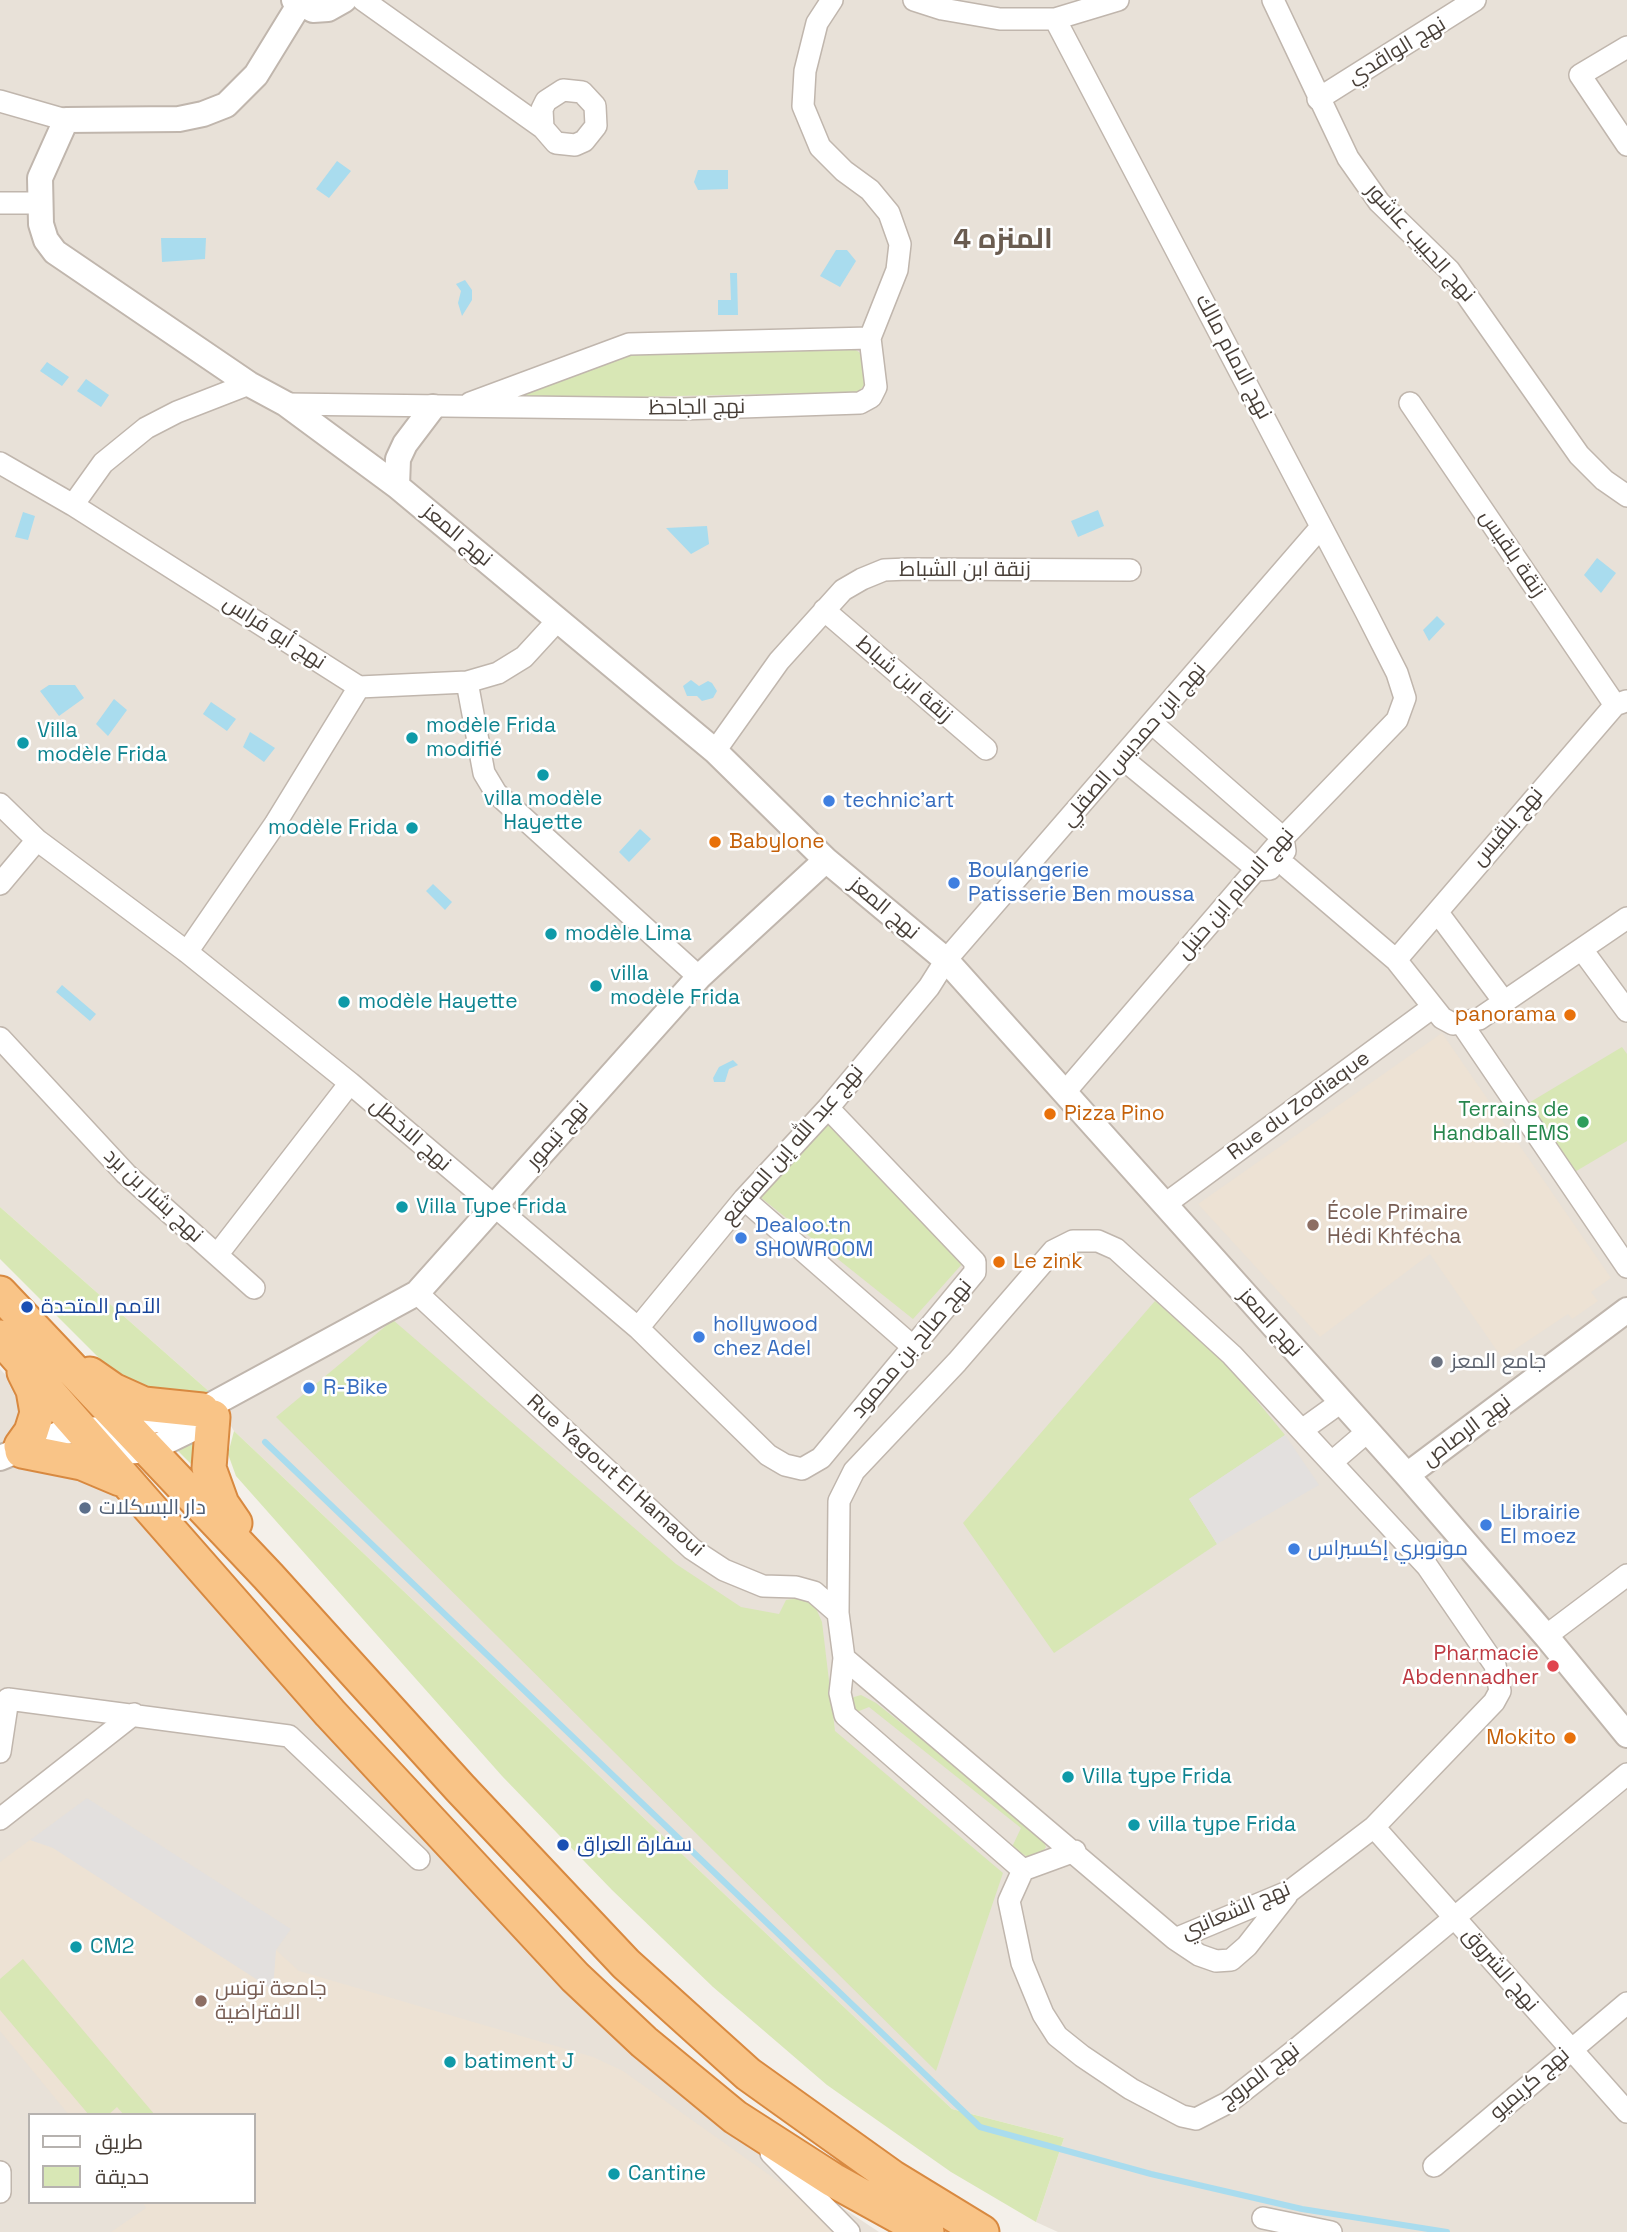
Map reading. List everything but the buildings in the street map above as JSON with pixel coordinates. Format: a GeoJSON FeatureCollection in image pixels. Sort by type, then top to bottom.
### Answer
{"type":"FeatureCollection","features":[{"type":"Feature","properties":{"kind":"highway"},"geometry":{"type":"LineString","coordinates":[[0,1293],[49,1346],[114,1446],[141,1462],[294,1618],[329,1645]]}},
{"type":"Feature","properties":{"kind":"highway"},"geometry":{"type":"LineString","coordinates":[[0,1324],[114,1446],[330,1713],[575,1977],[644,2042],[735,2117],[916,2232]]}},
{"type":"Feature","properties":{"kind":"highway"},"geometry":{"type":"LineString","coordinates":[[49,1346],[113,1390],[144,1404],[214,1407],[209,1454],[211,1478],[222,1504],[268,1576]]}},
{"type":"Feature","properties":{"kind":"highway"},"geometry":{"type":"LineString","coordinates":[[9,1347],[114,1446],[268,1576],[626,1964],[748,2074],[841,2141],[982,2232]]}},
{"type":"Feature","properties":{"kind":"highway"},"geometry":{"type":"LineString","coordinates":[[9,1347],[33,1390],[37,1413],[31,1432],[11,1454]]}},
{"type":"Feature","properties":{"kind":"highway"},"geometry":{"type":"LineString","coordinates":[[11,1454],[82,1463],[114,1446]]}},
{"type":"Feature","properties":{"kind":"highway"},"geometry":{"type":"LineString","coordinates":[[841,2141],[1009,2232]]}},
{"type":"Feature","properties":{"kind":"highway"},"geometry":{"type":"LineString","coordinates":[[833,2180],[927,2232]]}},
{"type":"Feature","properties":{"kind":"street"},"geometry":{"type":"LineString","coordinates":[[0,100],[66,120],[179,119],[203,114],[226,105],[256,75],[296,2],[313,10],[328,9],[344,0]]}},
{"type":"Feature","properties":{"kind":"street"},"geometry":{"type":"LineString","coordinates":[[363,0],[543,128]]}},
{"type":"Feature","properties":{"kind":"street","name":"نهج الجاحظ"},"geometry":{"type":"LineString","coordinates":[[286,404],[682,409],[860,403],[871,397],[876,387],[870,338],[897,270],[900,244],[897,229],[889,213],[870,190],[844,171],[820,147],[803,107],[805,71],[817,23],[832,0]]}},
{"type":"Feature","properties":{"kind":"street"},"geometry":{"type":"LineString","coordinates":[[914,0],[942,9],[1000,19],[1055,19],[1118,0]]}},
{"type":"Feature","properties":{"kind":"street","name":"نهج الحبيب عاشور"},"geometry":{"type":"LineString","coordinates":[[1273,0],[1348,158],[1379,202],[1449,270],[1579,454],[1604,480],[1627,496]]}},
{"type":"Feature","properties":{"kind":"street","name":"نهج الواقدي"},"geometry":{"type":"LineString","coordinates":[[1318,99],[1475,0]]}},
{"type":"Feature","properties":{"kind":"street","name":"نهج الامام مالك"},"geometry":{"type":"LineString","coordinates":[[1055,19],[1397,673],[1405,698]]}},
{"type":"Feature","properties":{"kind":"street"},"geometry":{"type":"LineString","coordinates":[[1627,47],[1580,75],[1627,145]]}},
{"type":"Feature","properties":{"kind":"street"},"geometry":{"type":"LineString","coordinates":[[0,203],[39,203],[44,164],[66,120]]}},
{"type":"Feature","properties":{"kind":"street","name":"نهج المعز"},"geometry":{"type":"LineString","coordinates":[[39,203],[44,232],[55,252],[249,384],[286,404],[397,486],[715,751],[825,860],[946,960],[1407,1475],[1546,1636],[1627,1735]]}},
{"type":"Feature","properties":{"kind":"street","name":"نهج الجاحظ"},"geometry":{"type":"LineString","coordinates":[[460,407],[629,344],[870,338]]}},
{"type":"Feature","properties":{"kind":"street"},"geometry":{"type":"LineString","coordinates":[[73,505],[103,463],[146,428],[177,412],[249,384]]}},
{"type":"Feature","properties":{"kind":"street","name":"زنقة بلقيس"},"geometry":{"type":"LineString","coordinates":[[1410,403],[1621,703]]}},
{"type":"Feature","properties":{"kind":"street"},"geometry":{"type":"LineString","coordinates":[[397,486],[396,472],[402,452],[413,430],[433,407]]}},
{"type":"Feature","properties":{"kind":"street","name":"نهج أبو فراس"},"geometry":{"type":"LineString","coordinates":[[0,463],[73,505],[359,687]]}},
{"type":"Feature","properties":{"kind":"street","name":"نهج ابن حمديس الصقلي"},"geometry":{"type":"LineString","coordinates":[[946,960],[1123,759],[1321,527]]}},
{"type":"Feature","properties":{"kind":"street","name":"زنقة ابن الشباط"},"geometry":{"type":"LineString","coordinates":[[715,751],[779,661],[824,610],[843,590],[884,570],[1130,570]]}},
{"type":"Feature","properties":{"kind":"street","name":"زنقة ابن شباط"},"geometry":{"type":"LineString","coordinates":[[824,610],[986,749]]}},
{"type":"Feature","properties":{"kind":"street"},"geometry":{"type":"LineString","coordinates":[[187,952],[275,824],[359,687],[467,682],[498,673],[524,657],[558,620]]}},
{"type":"Feature","properties":{"kind":"street"},"geometry":{"type":"LineString","coordinates":[[467,682],[484,773],[496,793],[699,976]]}},
{"type":"Feature","properties":{"kind":"street","name":"نهج الامام ابن حنبل"},"geometry":{"type":"LineString","coordinates":[[1065,1092],[1283,838],[1397,720],[1404,709],[1405,698]]}},
{"type":"Feature","properties":{"kind":"street","name":"نهج بلقيس"},"geometry":{"type":"LineString","coordinates":[[1396,960],[1438,913],[1474,865],[1621,703]]}},
{"type":"Feature","properties":{"kind":"street"},"geometry":{"type":"LineString","coordinates":[[1153,724],[1283,838],[1286,867],[1396,960],[1442,1018],[1453,1024],[1479,1019],[1627,918]]}},
{"type":"Feature","properties":{"kind":"street"},"geometry":{"type":"LineString","coordinates":[[1123,759],[1258,870],[1286,867]]}},
{"type":"Feature","properties":{"kind":"street","name":"نهج الاخطل"},"geometry":{"type":"LineString","coordinates":[[0,804],[37,839],[187,952],[350,1083],[638,1328],[768,1455],[785,1465],[802,1469],[811,1466]]}},
{"type":"Feature","properties":{"kind":"street"},"geometry":{"type":"LineString","coordinates":[[0,884],[37,839]]}},
{"type":"Feature","properties":{"kind":"street","name":"نهج تيمور"},"geometry":{"type":"LineString","coordinates":[[114,1446],[214,1407],[417,1293],[699,976],[825,860]]}},
{"type":"Feature","properties":{"kind":"street"},"geometry":{"type":"LineString","coordinates":[[1438,913],[1505,1003]]}},
{"type":"Feature","properties":{"kind":"street"},"geometry":{"type":"LineString","coordinates":[[1583,950],[1627,1011]]}},
{"type":"Feature","properties":{"kind":"street","name":"نهج عبد الله إبن المقفع"},"geometry":{"type":"LineString","coordinates":[[638,1328],[744,1199],[828,1108],[929,987],[946,960]]}},
{"type":"Feature","properties":{"kind":"street","name":"Rue du Zodiaque"},"geometry":{"type":"LineString","coordinates":[[1164,1205],[1433,1007]]}},
{"type":"Feature","properties":{"kind":"street"},"geometry":{"type":"LineString","coordinates":[[1462,1024],[1627,1267]]}},
{"type":"Feature","properties":{"kind":"street","name":"نهج بشار بن برد"},"geometry":{"type":"LineString","coordinates":[[0,1038],[126,1174],[217,1255],[350,1083]]}},
{"type":"Feature","properties":{"kind":"street","name":"نهج صالح بن محمود"},"geometry":{"type":"LineString","coordinates":[[811,1466],[975,1272],[975,1262],[828,1108]]}},
{"type":"Feature","properties":{"kind":"street"},"geometry":{"type":"LineString","coordinates":[[744,1199],[912,1346]]}},
{"type":"Feature","properties":{"kind":"street"},"geometry":{"type":"LineString","coordinates":[[1075,1851],[1023,1870],[845,1715],[840,1693],[844,1658],[838,1613],[839,1501],[854,1471],[957,1362],[1054,1251],[1073,1241],[1098,1241],[1116,1249],[1232,1354],[1332,1462],[1367,1432]]}},
{"type":"Feature","properties":{"kind":"street"},"geometry":{"type":"LineString","coordinates":[[217,1255],[254,1288]]}},
{"type":"Feature","properties":{"kind":"street","name":"Rue Yagout El Hamaoui"},"geometry":{"type":"LineString","coordinates":[[417,1293],[692,1549],[724,1570],[763,1586],[796,1587],[814,1592],[838,1613]]}},
{"type":"Feature","properties":{"kind":"street","name":"نهج الرصاص"},"geometry":{"type":"LineString","coordinates":[[1407,1475],[1627,1310]]}},
{"type":"Feature","properties":{"kind":"street"},"geometry":{"type":"LineString","coordinates":[[1302,1430],[1340,1402]]}},
{"type":"Feature","properties":{"kind":"street"},"geometry":{"type":"LineString","coordinates":[[11,1454],[63,1432],[114,1446],[214,1407]]}},
{"type":"Feature","properties":{"kind":"street","name":"نهج الشعانبي"},"geometry":{"type":"LineString","coordinates":[[844,1658],[1075,1851],[1175,1939],[1290,1891],[1374,1827],[1494,1702],[1500,1691],[1495,1665],[1427,1566],[1332,1462]]}},
{"type":"Feature","properties":{"kind":"street"},"geometry":{"type":"LineString","coordinates":[[1546,1636],[1627,1576]]}},
{"type":"Feature","properties":{"kind":"street"},"geometry":{"type":"LineString","coordinates":[[0,1752],[4,1690],[134,1714],[289,1736],[419,1859]]}},
{"type":"Feature","properties":{"kind":"street"},"geometry":{"type":"LineString","coordinates":[[0,1819],[134,1714]]}},
{"type":"Feature","properties":{"kind":"street","name":"نهج المروج"},"geometry":{"type":"LineString","coordinates":[[1023,1870],[1009,1901],[1022,1963],[1049,2026],[1067,2045],[1131,2089],[1189,2118],[1202,2117],[1229,2102],[1294,2051],[1627,1774]]}},
{"type":"Feature","properties":{"kind":"street","name":"نهج الشروق"},"geometry":{"type":"LineString","coordinates":[[1374,1827],[1569,2050],[1627,2112]]}},
{"type":"Feature","properties":{"kind":"street"},"geometry":{"type":"LineString","coordinates":[[1175,1939],[1199,1955],[1216,1961],[1231,1960],[1247,1946],[1290,1891]]}},
{"type":"Feature","properties":{"kind":"street","name":"نهج كريميو"},"geometry":{"type":"LineString","coordinates":[[1434,2166],[1627,2003]]}},
{"type":"Feature","properties":{"kind":"street"},"geometry":{"type":"LineString","coordinates":[[735,2117],[849,2232]]}},
{"type":"Feature","properties":{"kind":"street"},"geometry":{"type":"LineString","coordinates":[[0,2172],[0,2192]]}},
{"type":"Feature","properties":{"kind":"street"},"geometry":{"type":"LineString","coordinates":[[1263,2218],[1331,2232]]}},
{"type":"Feature","properties":{"kind":"shaded area"},"geometry":{"type":"Polygon","coordinates":[[[0,0],[1627,0],[1627,2232],[1058,2232],[1036,2222],[1064,2138],[952,2109],[234,1431],[212,1394],[0,1207],[0,0]]]}},
{"type":"Feature","properties":{"kind":"shaded area"},"geometry":{"type":"Polygon","coordinates":[[[1442,1033],[1611,1278],[1591,1292],[1598,1301],[1572,1319],[1568,1314],[1502,1358],[1430,1254],[1320,1337],[1198,1204],[1442,1033]]]}},
{"type":"Feature","properties":{"kind":"shaded area"},"geometry":{"type":"Polygon","coordinates":[[[0,1369],[117,1493],[552,1979],[638,2060],[722,2128],[879,2232],[0,2232],[0,1369]]]}},
{"type":"Feature","properties":{"kind":"shaded area"},"geometry":{"type":"Polygon","coordinates":[[[1285,1435],[1319,1485],[1217,1544],[1189,1499],[1285,1435]]]}},
{"type":"Feature","properties":{"kind":"shaded area","name":"جامعة تونس الافتراضية"},"geometry":{"type":"Polygon","coordinates":[[[87,1798],[291,1929],[276,1950],[299,1971],[593,2057],[623,2071],[813,2206],[839,2232],[111,2232],[146,2208],[143,2204],[256,2204],[256,2113],[67,2113],[0,2031],[0,1862],[87,1798]]]}},
{"type":"Feature","properties":{"kind":"shaded area"},"geometry":{"type":"Polygon","coordinates":[[[87,1798],[291,1929],[276,1950],[273,1990],[53,1848],[30,1840],[87,1798]]]}},
{"type":"Feature","properties":{"kind":"green space"},"geometry":{"type":"Polygon","coordinates":[[[848,345],[865,356],[867,382],[858,392],[497,400],[628,348],[848,345]]]}},
{"type":"Feature","properties":{"kind":"green space","name":"Terrains de Handball EMS"},"geometry":{"type":"Polygon","coordinates":[[[1622,1047],[1627,1054],[1627,1141],[1573,1173],[1527,1104],[1622,1047]]]}},
{"type":"Feature","properties":{"kind":"green space"},"geometry":{"type":"Polygon","coordinates":[[[826,1120],[963,1263],[913,1319],[760,1197],[826,1120]]]}},
{"type":"Feature","properties":{"kind":"green space"},"geometry":{"type":"Polygon","coordinates":[[[0,1207],[212,1394],[182,1394],[126,1385],[0,1259],[0,1207]]]}},
{"type":"Feature","properties":{"kind":"green space"},"geometry":{"type":"Polygon","coordinates":[[[1155,1301],[1221,1357],[1285,1435],[1189,1499],[1217,1544],[1054,1653],[963,1523],[1155,1301]]]}},
{"type":"Feature","properties":{"kind":"green space"},"geometry":{"type":"Polygon","coordinates":[[[393,1320],[676,1564],[741,1607],[779,1614],[786,1600],[800,1598],[815,1606],[822,1622],[835,1731],[1003,1873],[936,2071],[276,1417],[393,1320]]]}},
{"type":"Feature","properties":{"kind":"green space"},"geometry":{"type":"Polygon","coordinates":[[[234,1431],[952,2109],[1064,2138],[1036,2222],[951,2172],[827,2085],[713,1987],[612,1890],[502,1776],[236,1476],[228,1454],[234,1431]]]}},
{"type":"Feature","properties":{"kind":"green space"},"geometry":{"type":"Polygon","coordinates":[[[195,1438],[195,1468],[175,1448],[195,1438]]]}},
{"type":"Feature","properties":{"kind":"green space"},"geometry":{"type":"Polygon","coordinates":[[[861,1695],[876,1703],[1040,1833],[1046,1847],[1040,1856],[1029,1858],[1012,1847],[1021,1828],[869,1707],[852,1714],[850,1702],[861,1695]]]}},
{"type":"Feature","properties":{"kind":"green space"},"geometry":{"type":"Polygon","coordinates":[[[23,1959],[153,2113],[122,2113],[117,2107],[110,2113],[87,2113],[0,2010],[0,1979],[23,1959]]]}},
{"type":"Feature","properties":{"kind":"water"},"geometry":{"type":"Polygon","coordinates":[[[337,161],[351,171],[329,198],[316,189],[337,161]]]}},
{"type":"Feature","properties":{"kind":"water"},"geometry":{"type":"Polygon","coordinates":[[[698,170],[728,170],[728,189],[698,190],[694,182],[698,170]]]}},
{"type":"Feature","properties":{"kind":"water"},"geometry":{"type":"Polygon","coordinates":[[[161,238],[206,238],[205,259],[162,262],[161,238]]]}},
{"type":"Feature","properties":{"kind":"water"},"geometry":{"type":"Polygon","coordinates":[[[836,250],[847,250],[856,261],[840,287],[820,276],[836,250]]]}},
{"type":"Feature","properties":{"kind":"water"},"geometry":{"type":"Polygon","coordinates":[[[730,273],[737,273],[738,315],[718,315],[718,300],[731,300],[730,273]]]}},
{"type":"Feature","properties":{"kind":"water"},"geometry":{"type":"Polygon","coordinates":[[[465,280],[472,290],[472,300],[462,316],[458,303],[461,291],[456,284],[465,280]]]}},
{"type":"Feature","properties":{"kind":"water"},"geometry":{"type":"Polygon","coordinates":[[[47,362],[69,377],[62,386],[40,371],[47,362]]]}},
{"type":"Feature","properties":{"kind":"water"},"geometry":{"type":"Polygon","coordinates":[[[86,379],[109,395],[101,407],[77,391],[86,379]]]}},
{"type":"Feature","properties":{"kind":"water"},"geometry":{"type":"Polygon","coordinates":[[[1098,510],[1104,526],[1078,537],[1071,521],[1098,510]]]}},
{"type":"Feature","properties":{"kind":"water"},"geometry":{"type":"Polygon","coordinates":[[[23,512],[35,516],[28,540],[15,537],[23,512]]]}},
{"type":"Feature","properties":{"kind":"water"},"geometry":{"type":"Polygon","coordinates":[[[707,526],[709,544],[691,554],[666,528],[707,526]]]}},
{"type":"Feature","properties":{"kind":"water"},"geometry":{"type":"Polygon","coordinates":[[[1597,558],[1616,573],[1601,593],[1584,575],[1597,558]]]}},
{"type":"Feature","properties":{"kind":"water"},"geometry":{"type":"Polygon","coordinates":[[[1437,616],[1445,624],[1429,641],[1423,630],[1437,616]]]}},
{"type":"Feature","properties":{"kind":"water"},"geometry":{"type":"Polygon","coordinates":[[[691,680],[699,686],[708,681],[712,683],[717,691],[713,698],[702,701],[697,696],[687,696],[683,686],[691,680]]]}},
{"type":"Feature","properties":{"kind":"water"},"geometry":{"type":"Polygon","coordinates":[[[49,685],[75,685],[84,698],[59,716],[40,691],[49,685]]]}},
{"type":"Feature","properties":{"kind":"water"},"geometry":{"type":"Polygon","coordinates":[[[114,699],[127,710],[108,736],[96,724],[114,699]]]}},
{"type":"Feature","properties":{"kind":"water"},"geometry":{"type":"Polygon","coordinates":[[[211,702],[236,719],[227,731],[203,714],[211,702]]]}},
{"type":"Feature","properties":{"kind":"water"},"geometry":{"type":"Polygon","coordinates":[[[250,732],[275,748],[264,762],[243,747],[250,732]]]}},
{"type":"Feature","properties":{"kind":"water"},"geometry":{"type":"Polygon","coordinates":[[[640,829],[651,839],[629,862],[619,852],[640,829]]]}},
{"type":"Feature","properties":{"kind":"water"},"geometry":{"type":"Polygon","coordinates":[[[433,884],[452,902],[445,910],[426,891],[433,884]]]}},
{"type":"Feature","properties":{"kind":"water"},"geometry":{"type":"Polygon","coordinates":[[[62,985],[96,1014],[90,1021],[56,992],[62,985]]]}},
{"type":"Feature","properties":{"kind":"water"},"geometry":{"type":"Polygon","coordinates":[[[733,1060],[738,1065],[729,1069],[725,1082],[714,1082],[713,1078],[719,1067],[733,1060]]]}},
{"type":"Feature","properties":{"kind":"waterway"},"geometry":{"type":"LineString","coordinates":[[265,1442],[980,2127],[1151,2174],[1302,2209],[1447,2232]]}},
{"type":"Feature","properties":{"kind":"place","name":"modèle Frida modifié"},"geometry":{"type":"Point","coordinates":[412,738]}},
{"type":"Feature","properties":{"kind":"place","name":"Villa modèle Frida"},"geometry":{"type":"Point","coordinates":[23,743]}},
{"type":"Feature","properties":{"kind":"place","name":"villa modèle Hayette"},"geometry":{"type":"Point","coordinates":[543,775]}},
{"type":"Feature","properties":{"kind":"place","name":"technic'art"},"geometry":{"type":"Point","coordinates":[829,801]}},
{"type":"Feature","properties":{"kind":"place","name":"modèle Frida"},"geometry":{"type":"Point","coordinates":[412,828]}},
{"type":"Feature","properties":{"kind":"place","name":"Babylone"},"geometry":{"type":"Point","coordinates":[715,842]}},
{"type":"Feature","properties":{"kind":"place","name":"Boulangerie Patisserie Ben moussa"},"geometry":{"type":"Point","coordinates":[954,883]}},
{"type":"Feature","properties":{"kind":"place","name":"modèle Lima"},"geometry":{"type":"Point","coordinates":[551,934]}},
{"type":"Feature","properties":{"kind":"place","name":"villa modèle Frida"},"geometry":{"type":"Point","coordinates":[596,986]}},
{"type":"Feature","properties":{"kind":"place","name":"modèle Hayette"},"geometry":{"type":"Point","coordinates":[344,1002]}},
{"type":"Feature","properties":{"kind":"place","name":"panorama"},"geometry":{"type":"Point","coordinates":[1570,1015]}},
{"type":"Feature","properties":{"kind":"place","name":"Pizza Pino"},"geometry":{"type":"Point","coordinates":[1050,1114]}},
{"type":"Feature","properties":{"kind":"place","name":"Terrains de Handball EMS"},"geometry":{"type":"Point","coordinates":[1583,1122]}},
{"type":"Feature","properties":{"kind":"place","name":"Villa Type Frida"},"geometry":{"type":"Point","coordinates":[402,1207]}},
{"type":"Feature","properties":{"kind":"place","name":"École Primaire Hédi Khfécha"},"geometry":{"type":"Point","coordinates":[1313,1225]}},
{"type":"Feature","properties":{"kind":"place","name":"Dealoo.tn SHOWROOM"},"geometry":{"type":"Point","coordinates":[741,1238]}},
{"type":"Feature","properties":{"kind":"place","name":"Le zink"},"geometry":{"type":"Point","coordinates":[999,1262]}},
{"type":"Feature","properties":{"kind":"place","name":"الآمم المتحدة"},"geometry":{"type":"Point","coordinates":[27,1307]}},
{"type":"Feature","properties":{"kind":"place","name":"hollywood chez Adel"},"geometry":{"type":"Point","coordinates":[699,1337]}},
{"type":"Feature","properties":{"kind":"place","name":"جامع المعز"},"geometry":{"type":"Point","coordinates":[1437,1362]}},
{"type":"Feature","properties":{"kind":"place","name":"R-Bike"},"geometry":{"type":"Point","coordinates":[309,1388]}},
{"type":"Feature","properties":{"kind":"place","name":"دار البسكلات"},"geometry":{"type":"Point","coordinates":[85,1508]}},
{"type":"Feature","properties":{"kind":"place","name":"Librairie El moez"},"geometry":{"type":"Point","coordinates":[1486,1525]}},
{"type":"Feature","properties":{"kind":"place","name":"مونوبري إكسبراس"},"geometry":{"type":"Point","coordinates":[1294,1549]}},
{"type":"Feature","properties":{"kind":"place","name":"Pharmacie Abdennadher"},"geometry":{"type":"Point","coordinates":[1553,1666]}},
{"type":"Feature","properties":{"kind":"place","name":"Mokito"},"geometry":{"type":"Point","coordinates":[1570,1738]}},
{"type":"Feature","properties":{"kind":"place","name":"Villa type Frida"},"geometry":{"type":"Point","coordinates":[1068,1777]}},
{"type":"Feature","properties":{"kind":"place","name":"villa type Frida"},"geometry":{"type":"Point","coordinates":[1134,1825]}},
{"type":"Feature","properties":{"kind":"place","name":"سفارة العراق"},"geometry":{"type":"Point","coordinates":[563,1845]}},
{"type":"Feature","properties":{"kind":"place","name":"CM2"},"geometry":{"type":"Point","coordinates":[76,1947]}},
{"type":"Feature","properties":{"kind":"place","name":"جامعة تونس الافتراضية"},"geometry":{"type":"Point","coordinates":[201,2001]}},
{"type":"Feature","properties":{"kind":"place","name":"batiment J"},"geometry":{"type":"Point","coordinates":[450,2062]}},
{"type":"Feature","properties":{"kind":"place","name":"Cantine"},"geometry":{"type":"Point","coordinates":[614,2174]}},
{"type":"Feature","properties":{"kind":"district","name":"المنزه 4"},"geometry":{"type":"Point","coordinates":[1003,240]}}]}
